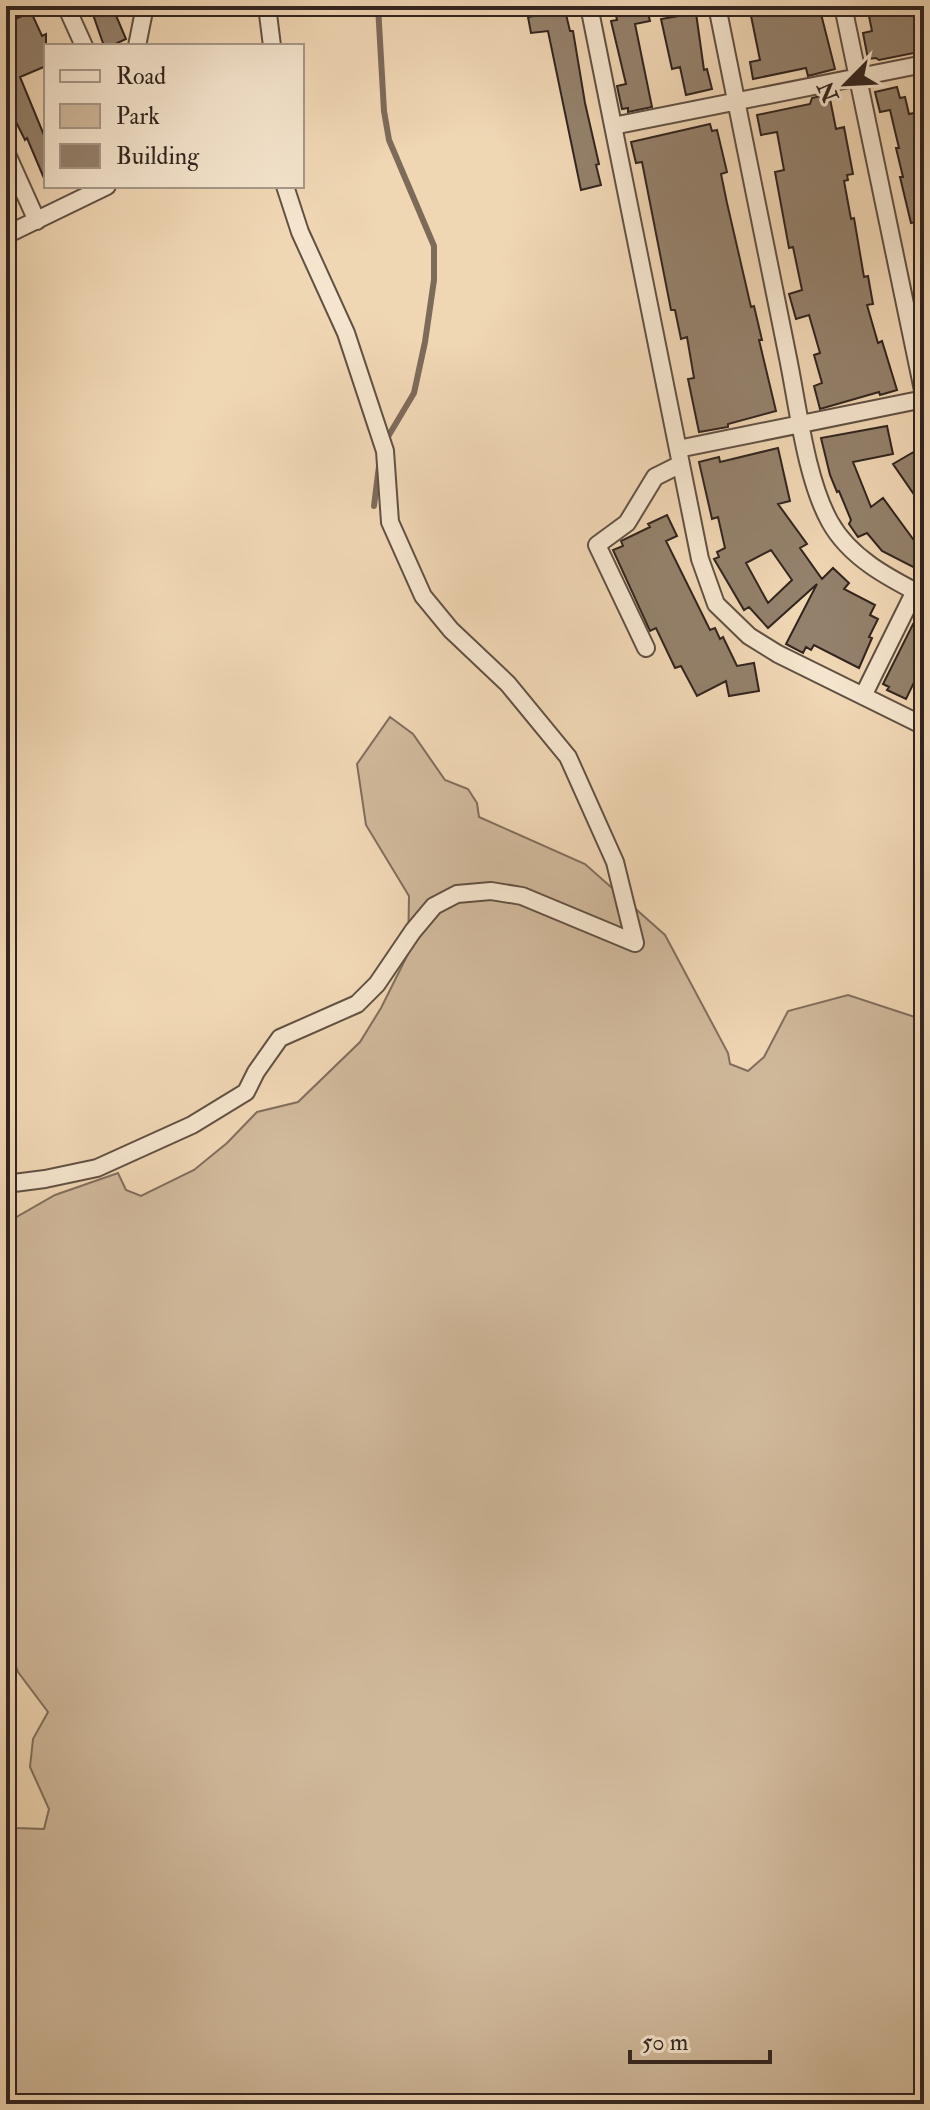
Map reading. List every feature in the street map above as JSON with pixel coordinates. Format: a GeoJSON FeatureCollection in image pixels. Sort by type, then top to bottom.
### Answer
{"type":"FeatureCollection","features":[{"type":"Feature","properties":{"kind":"street"},"geometry":{"type":"LineString","coordinates":[[66,6],[83,44]]}},
{"type":"Feature","properties":{"kind":"street"},"geometry":{"type":"LineString","coordinates":[[137,44],[145,6]]}},
{"type":"Feature","properties":{"kind":"street"},"geometry":{"type":"LineString","coordinates":[[267,6],[272,44]]}},
{"type":"Feature","properties":{"kind":"street"},"geometry":{"type":"LineString","coordinates":[[589,6],[700,559],[716,604],[749,636],[778,654],[924,726]]}},
{"type":"Feature","properties":{"kind":"street"},"geometry":{"type":"LineString","coordinates":[[717,6],[813,476],[831,524],[850,547],[874,569],[919,594],[863,696]]}},
{"type":"Feature","properties":{"kind":"street"},"geometry":{"type":"LineString","coordinates":[[646,648],[597,545],[627,523],[655,477],[680,456],[802,423],[924,397],[843,6]]}},
{"type":"Feature","properties":{"kind":"street"},"geometry":{"type":"LineString","coordinates":[[613,126],[924,64]]}},
{"type":"Feature","properties":{"kind":"street"},"geometry":{"type":"LineString","coordinates":[[6,152],[37,221]]}},
{"type":"Feature","properties":{"kind":"street"},"geometry":{"type":"LineString","coordinates":[[6,235],[103,188]]}},
{"type":"Feature","properties":{"kind":"street"},"geometry":{"type":"LineString","coordinates":[[6,1184],[97,1168],[192,1125],[246,1092],[280,1038],[357,1004],[377,984],[434,906],[457,894],[491,891],[522,896],[635,943],[615,862],[568,757],[508,684],[451,630],[423,596],[390,522],[385,451],[346,333],[300,232],[286,188]]}},
{"type":"Feature","properties":{"kind":"green space"},"geometry":{"type":"Polygon","coordinates":[[[390,717],[413,734],[445,780],[468,789],[477,803],[479,817],[585,864],[665,935],[728,1053],[730,1064],[748,1071],[764,1057],[788,1011],[848,995],[924,1020],[924,2104],[6,2104],[6,1821],[16,1828],[44,1829],[49,1809],[30,1767],[33,1739],[48,1712],[18,1672],[6,1641],[6,1223],[55,1195],[118,1173],[126,1190],[141,1196],[194,1170],[227,1143],[257,1112],[298,1102],[360,1042],[408,954],[409,896],[366,825],[357,764],[390,717]]]}},
{"type":"Feature","properties":{"kind":"building"},"geometry":{"type":"Polygon","coordinates":[[[90,6],[112,6],[126,39],[115,44],[103,44],[90,6]]]}},
{"type":"Feature","properties":{"kind":"building"},"geometry":{"type":"Polygon","coordinates":[[[550,6],[564,6],[570,31],[573,31],[599,164],[596,165],[601,185],[581,190],[548,31],[531,33],[528,17],[551,13],[550,6]]]}},
{"type":"Feature","properties":{"kind":"building"},"geometry":{"type":"Polygon","coordinates":[[[614,6],[646,6],[650,21],[635,24],[652,107],[628,112],[628,108],[622,109],[617,86],[626,84],[611,21],[617,20],[614,6]]]}},
{"type":"Feature","properties":{"kind":"building"},"geometry":{"type":"Polygon","coordinates":[[[749,6],[819,6],[835,69],[808,76],[806,68],[753,79],[750,62],[760,60],[749,6]]]}},
{"type":"Feature","properties":{"kind":"building"},"geometry":{"type":"Polygon","coordinates":[[[867,6],[924,6],[924,51],[879,60],[868,59],[863,33],[872,31],[867,6]]]}},
{"type":"Feature","properties":{"kind":"building"},"geometry":{"type":"Polygon","coordinates":[[[31,12],[42,36],[46,34],[44,67],[20,77],[44,135],[44,178],[27,138],[25,140],[6,102],[6,23],[31,12]]]}},
{"type":"Feature","properties":{"kind":"building"},"geometry":{"type":"Polygon","coordinates":[[[696,13],[704,70],[707,69],[712,89],[686,95],[680,67],[672,69],[661,19],[696,13]]]}},
{"type":"Feature","properties":{"kind":"building"},"geometry":{"type":"Polygon","coordinates":[[[897,87],[900,98],[905,97],[909,114],[914,113],[924,171],[924,220],[911,223],[900,177],[903,177],[896,148],[899,148],[890,110],[880,112],[875,92],[897,87]]]}},
{"type":"Feature","properties":{"kind":"building"},"geometry":{"type":"Polygon","coordinates":[[[829,94],[836,129],[844,127],[853,174],[847,175],[848,180],[844,181],[864,277],[868,276],[873,304],[867,305],[897,390],[820,409],[814,386],[822,383],[814,355],[820,353],[809,315],[796,319],[789,294],[802,290],[793,247],[789,248],[775,172],[784,170],[777,132],[761,135],[757,115],[810,104],[812,98],[829,94]]]}},
{"type":"Feature","properties":{"kind":"building"},"geometry":{"type":"Polygon","coordinates":[[[710,124],[712,131],[717,130],[727,172],[721,174],[751,307],[754,306],[762,340],[759,340],[776,411],[728,424],[728,427],[699,432],[688,379],[694,378],[687,337],[681,339],[675,310],[671,310],[642,162],[636,163],[631,142],[710,124]]]}},
{"type":"Feature","properties":{"kind":"building"},"geometry":{"type":"Polygon","coordinates":[[[887,426],[893,454],[853,462],[871,507],[883,498],[924,554],[917,569],[882,551],[867,533],[858,537],[849,524],[851,520],[830,475],[821,438],[887,426]]]}},
{"type":"Feature","properties":{"kind":"building"},"geometry":{"type":"Polygon","coordinates":[[[924,446],[924,509],[893,464],[924,446]]]}},
{"type":"Feature","properties":{"kind":"building"},"geometry":{"type":"Polygon","coordinates":[[[778,448],[790,501],[778,504],[807,544],[800,548],[822,579],[833,568],[849,583],[844,589],[875,605],[870,615],[878,619],[859,668],[814,645],[811,650],[806,647],[803,653],[786,644],[817,584],[768,628],[749,607],[744,610],[714,559],[719,557],[717,552],[725,548],[718,517],[712,519],[699,462],[719,457],[720,462],[778,448]],[[771,550],[746,563],[768,603],[792,580],[771,550]]]}},
{"type":"Feature","properties":{"kind":"building"},"geometry":{"type":"Polygon","coordinates":[[[667,515],[677,536],[666,541],[710,630],[715,628],[720,639],[723,637],[737,666],[754,663],[759,691],[729,696],[726,681],[697,696],[681,666],[675,668],[656,628],[650,631],[613,550],[623,546],[621,541],[667,515]]]}},
{"type":"Feature","properties":{"kind":"building"},"geometry":{"type":"Polygon","coordinates":[[[913,624],[924,630],[924,662],[906,699],[887,690],[889,687],[883,684],[913,624]]]}},
{"type":"Feature","properties":{"kind":"waterway"},"geometry":{"type":"LineString","coordinates":[[378,6],[384,111],[389,140],[434,246],[434,280],[414,393],[386,440]]}},
{"type":"Feature","properties":{"kind":"waterway"},"geometry":{"type":"LineString","coordinates":[[374,506],[379,466]]}}]}
